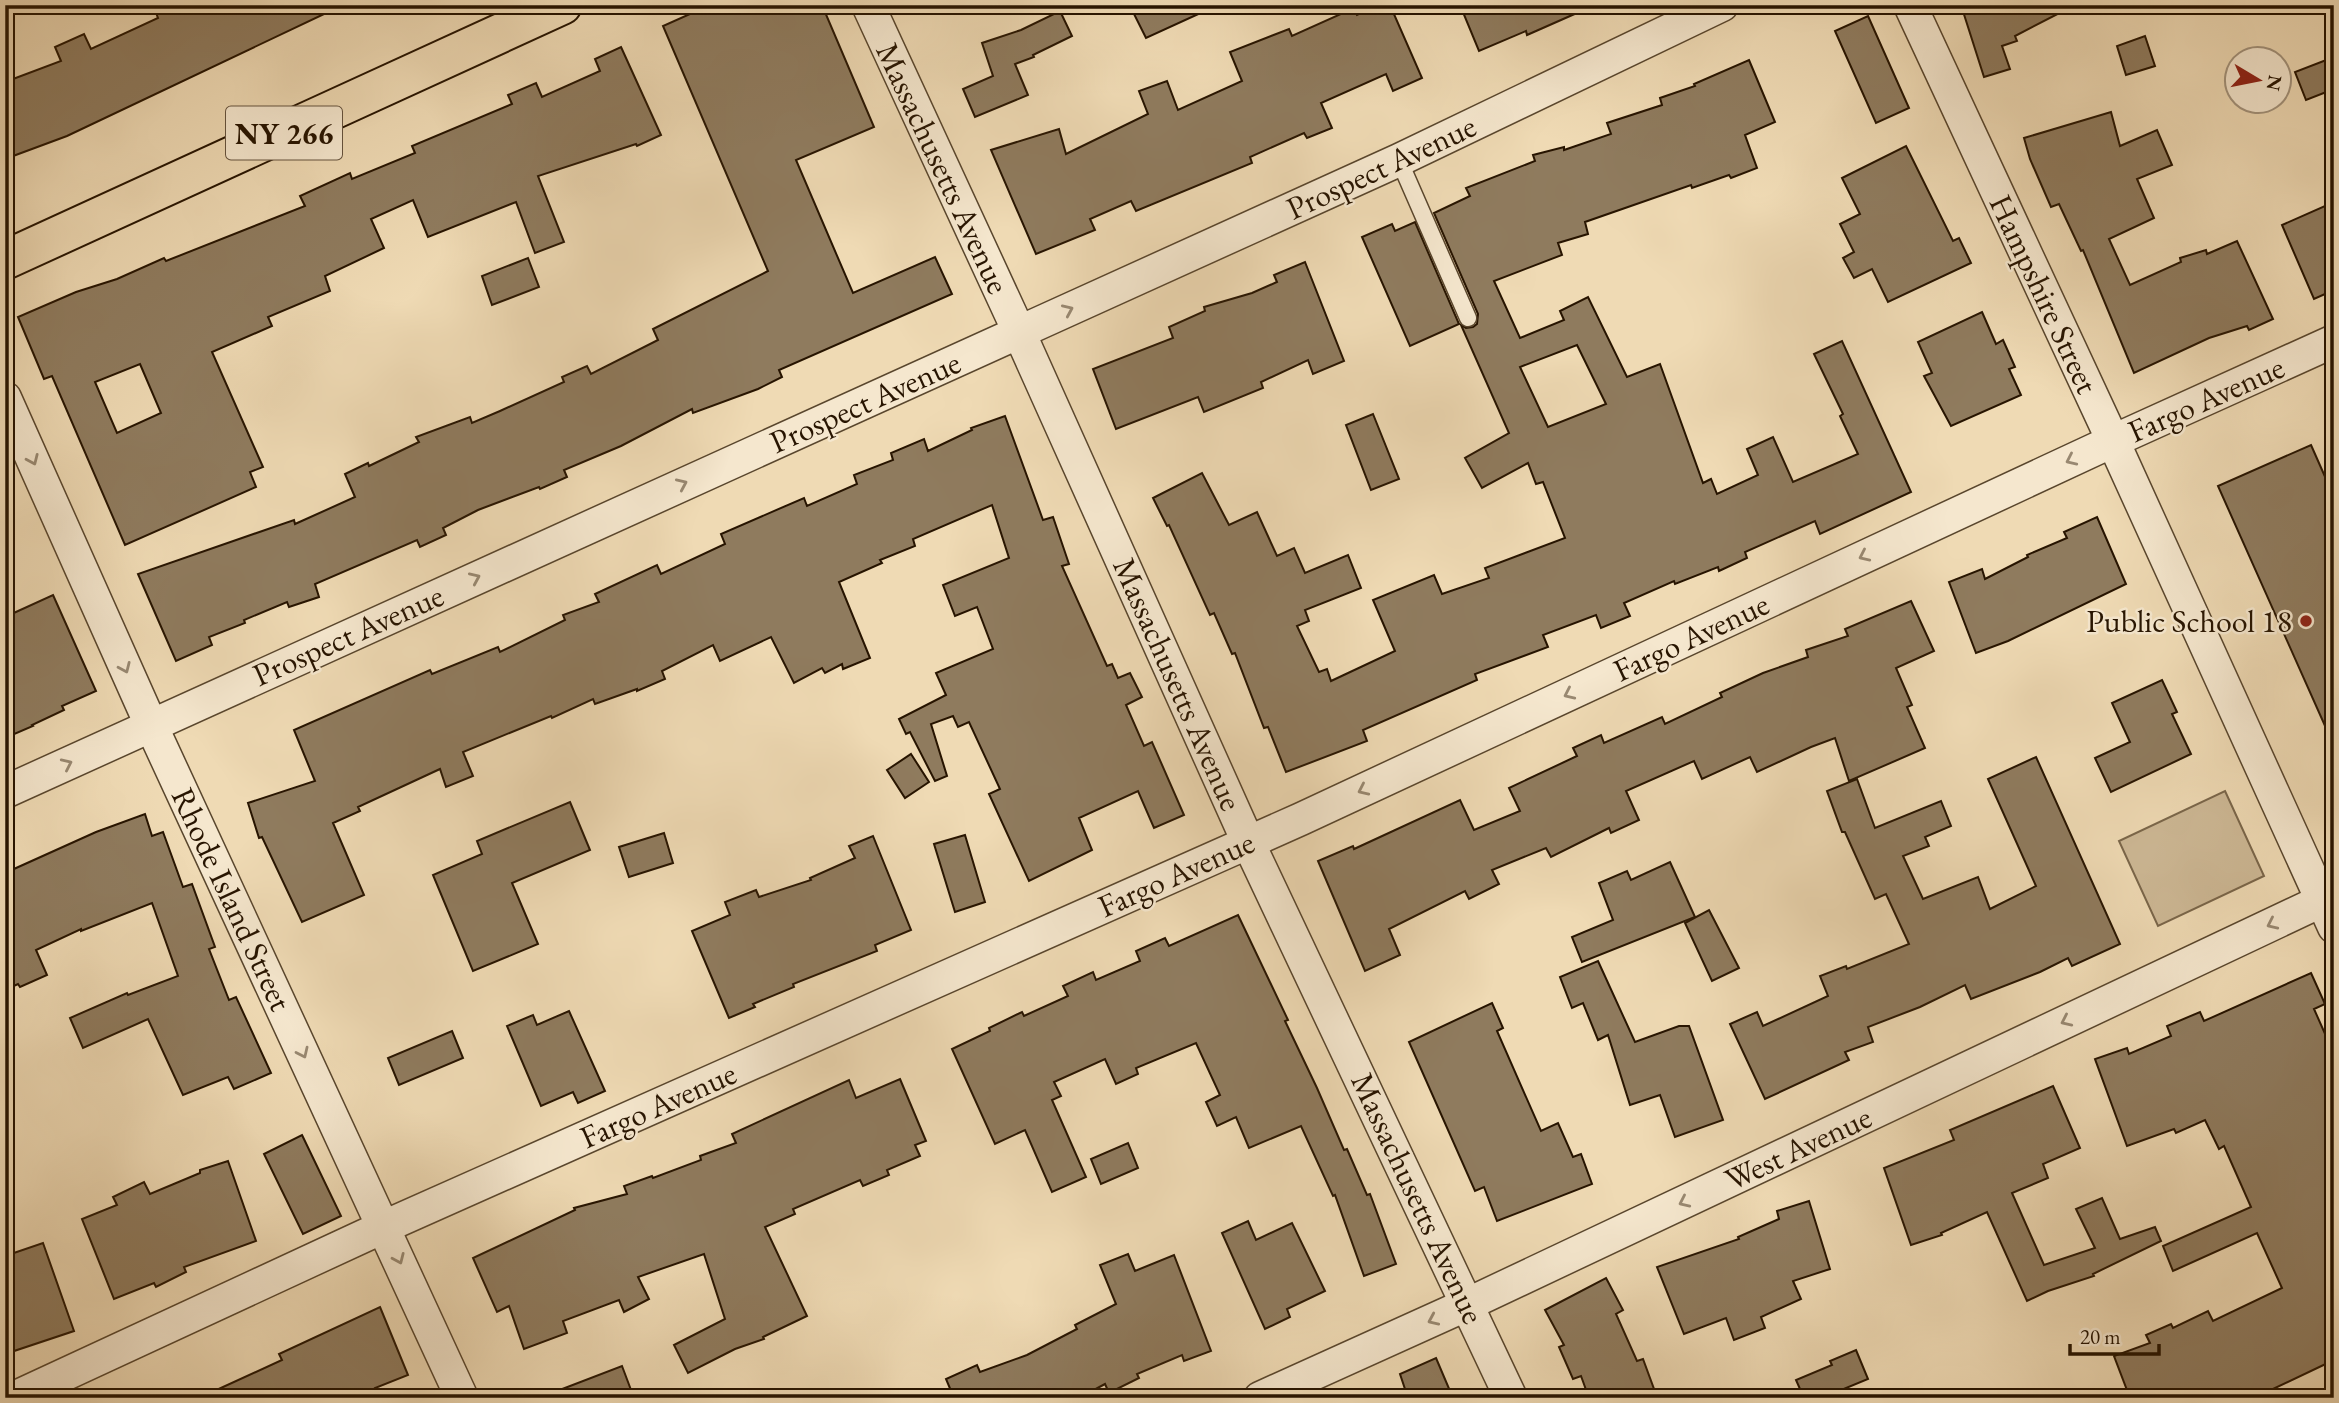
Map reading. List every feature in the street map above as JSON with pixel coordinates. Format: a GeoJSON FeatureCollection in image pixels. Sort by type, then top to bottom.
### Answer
{"type":"FeatureCollection","features":[{"type":"Feature","properties":{"kind":"main road","name":"NY 266"},"geometry":{"type":"LineString","coordinates":[[5,260],[562,5]]}},
{"type":"Feature","properties":{"kind":"street","name":"Massachusetts Avenue"},"geometry":{"type":"LineString","coordinates":[[868,5],[1019,332],[1248,842],[1511,1398]]}},
{"type":"Feature","properties":{"kind":"street","name":"Prospect Avenue"},"geometry":{"type":"LineString","coordinates":[[5,792],[1399,160],[1722,5]]}},
{"type":"Feature","properties":{"kind":"street","name":"Hampshire Street"},"geometry":{"type":"LineString","coordinates":[[1910,5],[2330,907]]}},
{"type":"Feature","properties":{"kind":"street","name":"Fargo Avenue"},"geometry":{"type":"LineString","coordinates":[[14,1398],[384,1227],[1248,842],[2113,440],[2334,341]]}},
{"type":"Feature","properties":{"kind":"street","name":"Rhode Island Street"},"geometry":{"type":"LineString","coordinates":[[5,398],[151,725],[462,1398]]}},
{"type":"Feature","properties":{"kind":"street","name":"West Avenue"},"geometry":{"type":"LineString","coordinates":[[1261,1398],[2330,907]]}},
{"type":"Feature","properties":{"kind":"lane"},"geometry":{"type":"LineString","coordinates":[[1399,160],[1468,318]]}},
{"type":"Feature","properties":{"kind":"shaded area"},"geometry":{"type":"Polygon","coordinates":[[[2225,791],[2264,876],[2158,926],[2119,841],[2225,791]]]}},
{"type":"Feature","properties":{"kind":"building"},"geometry":{"type":"Polygon","coordinates":[[[153,5],[343,5],[67,136],[5,159],[5,82],[61,61],[55,47],[84,34],[91,49],[158,18],[153,5]]]}},
{"type":"Feature","properties":{"kind":"building"},"geometry":{"type":"Polygon","coordinates":[[[710,5],[822,5],[874,127],[796,160],[853,293],[935,257],[952,294],[779,370],[782,377],[758,389],[693,413],[692,409],[621,446],[564,470],[567,477],[478,510],[443,528],[446,535],[420,547],[417,540],[315,584],[319,597],[289,607],[287,602],[244,620],[245,623],[209,637],[212,645],[176,661],[138,574],[294,520],[295,524],[355,497],[345,474],[368,463],[369,466],[419,442],[416,437],[470,417],[472,423],[500,411],[564,382],[562,377],[587,366],[591,374],[658,340],[653,329],[768,271],[663,26],[710,5]]]}},
{"type":"Feature","properties":{"kind":"building"},"geometry":{"type":"Polygon","coordinates":[[[1152,5],[1218,5],[1146,38],[1134,14],[1152,5]]]}},
{"type":"Feature","properties":{"kind":"building"},"geometry":{"type":"Polygon","coordinates":[[[1378,5],[1390,5],[1422,78],[1393,91],[1386,74],[1321,103],[1332,128],[1307,138],[1304,133],[1250,157],[1252,163],[1136,211],[1131,201],[1090,219],[1095,230],[1036,254],[991,150],[1059,129],[1066,154],[1148,114],[1139,91],[1167,81],[1178,110],[1242,81],[1230,52],[1289,29],[1292,36],[1354,8],[1357,15],[1378,5]]]}},
{"type":"Feature","properties":{"kind":"building"},"geometry":{"type":"Polygon","coordinates":[[[1460,5],[1595,5],[1527,35],[1526,31],[1479,51],[1460,5]]]}},
{"type":"Feature","properties":{"kind":"building"},"geometry":{"type":"Polygon","coordinates":[[[1961,5],[2075,5],[2015,36],[2017,41],[2002,46],[2010,69],[1984,77],[1961,5]]]}},
{"type":"Feature","properties":{"kind":"building"},"geometry":{"type":"Polygon","coordinates":[[[1060,11],[1072,36],[1015,64],[1028,95],[975,117],[963,89],[993,76],[982,43],[1021,30],[1060,11]]]}},
{"type":"Feature","properties":{"kind":"building"},"geometry":{"type":"Polygon","coordinates":[[[1868,16],[1909,108],[1876,123],[1835,31],[1868,16]]]}},
{"type":"Feature","properties":{"kind":"building"},"geometry":{"type":"Polygon","coordinates":[[[2145,36],[2155,66],[2126,75],[2117,46],[2145,36]]]}},
{"type":"Feature","properties":{"kind":"building"},"geometry":{"type":"Polygon","coordinates":[[[621,47],[661,135],[637,146],[636,144],[538,176],[564,242],[535,253],[516,202],[428,237],[413,200],[371,219],[384,248],[325,276],[330,291],[268,317],[272,326],[212,352],[263,467],[250,472],[256,487],[125,545],[52,376],[44,379],[18,317],[76,292],[117,279],[164,258],[166,261],[305,206],[300,196],[350,173],[352,179],[415,153],[412,146],[512,104],[508,95],[536,83],[542,97],[600,71],[595,59],[621,47]],[[140,364],[95,382],[117,433],[161,413],[140,364]]]}},
{"type":"Feature","properties":{"kind":"building"},"geometry":{"type":"Polygon","coordinates":[[[2334,57],[2334,89],[2306,100],[2295,72],[2334,57]]]}},
{"type":"Feature","properties":{"kind":"building"},"geometry":{"type":"Polygon","coordinates":[[[1749,60],[1775,122],[1745,135],[1757,168],[1731,178],[1729,175],[1692,188],[1691,185],[1585,222],[1588,234],[1558,243],[1562,255],[1494,281],[1520,338],[1564,320],[1560,311],[1588,297],[1627,377],[1660,364],[1703,483],[1711,479],[1717,494],[1758,475],[1747,449],[1773,437],[1793,482],[1858,454],[1840,416],[1843,414],[1814,354],[1842,341],[1911,492],[1820,534],[1815,521],[1745,552],[1747,558],[1719,571],[1718,567],[1675,584],[1674,581],[1624,603],[1630,616],[1601,628],[1596,615],[1543,635],[1548,647],[1475,674],[1477,680],[1363,730],[1367,741],[1286,772],[1268,727],[1264,728],[1235,653],[1232,654],[1214,613],[1210,615],[1169,525],[1167,526],[1153,498],[1202,473],[1229,525],[1257,512],[1277,556],[1294,548],[1305,573],[1348,555],[1361,588],[1305,610],[1309,621],[1297,626],[1319,672],[1327,669],[1331,681],[1395,651],[1373,600],[1434,575],[1442,594],[1489,578],[1485,568],[1565,538],[1543,482],[1536,484],[1528,463],[1482,488],[1465,458],[1509,433],[1461,325],[1466,328],[1473,327],[1477,324],[1478,314],[1434,213],[1470,196],[1466,188],[1535,161],[1533,155],[1564,147],[1564,150],[1611,134],[1607,123],[1662,105],[1660,98],[1695,86],[1694,84],[1749,60]],[[1577,345],[1520,367],[1548,427],[1606,404],[1577,345]]]}},
{"type":"Feature","properties":{"kind":"building"},"geometry":{"type":"Polygon","coordinates":[[[2111,112],[2120,146],[2157,130],[2172,165],[2137,179],[2154,218],[2109,239],[2130,285],[2181,262],[2180,258],[2206,250],[2207,254],[2237,241],[2273,319],[2249,330],[2247,326],[2209,338],[2134,373],[2083,250],[2081,251],[2059,204],[2051,207],[2024,138],[2111,112]]]}},
{"type":"Feature","properties":{"kind":"building"},"geometry":{"type":"Polygon","coordinates":[[[1906,146],[1953,241],[1959,238],[1971,263],[1888,302],[1872,269],[1854,278],[1843,258],[1854,252],[1840,224],[1860,214],[1842,178],[1906,146]]]}},
{"type":"Feature","properties":{"kind":"building"},"geometry":{"type":"Polygon","coordinates":[[[2334,202],[2334,290],[2314,299],[2282,225],[2334,202]]]}},
{"type":"Feature","properties":{"kind":"building"},"geometry":{"type":"Polygon","coordinates":[[[1415,222],[1459,324],[1410,346],[1362,237],[1392,224],[1395,231],[1415,222]]]}},
{"type":"Feature","properties":{"kind":"building"},"geometry":{"type":"Polygon","coordinates":[[[528,258],[539,287],[492,305],[482,276],[528,258]]]}},
{"type":"Feature","properties":{"kind":"building"},"geometry":{"type":"Polygon","coordinates":[[[1305,262],[1344,361],[1313,374],[1308,360],[1261,382],[1263,388],[1204,412],[1198,397],[1116,429],[1093,369],[1173,338],[1169,327],[1205,311],[1204,307],[1252,293],[1277,282],[1274,275],[1305,262]]]}},
{"type":"Feature","properties":{"kind":"building"},"geometry":{"type":"Polygon","coordinates":[[[1982,312],[1996,344],[2003,340],[2015,367],[2009,369],[2021,395],[1951,426],[1924,376],[1932,373],[1918,342],[1982,312]]]}},
{"type":"Feature","properties":{"kind":"building"},"geometry":{"type":"Polygon","coordinates":[[[1373,414],[1399,479],[1371,490],[1346,425],[1373,414]]]}},
{"type":"Feature","properties":{"kind":"building"},"geometry":{"type":"Polygon","coordinates":[[[1005,416],[1043,520],[1053,517],[1069,564],[1062,566],[1107,666],[1112,664],[1118,678],[1130,673],[1142,697],[1126,705],[1144,746],[1152,742],[1184,815],[1154,828],[1138,791],[1079,818],[1092,850],[1029,881],[989,794],[1000,789],[969,722],[958,727],[953,716],[931,724],[947,776],[935,781],[910,732],[906,734],[899,719],[946,695],[936,673],[993,649],[977,607],[955,616],[943,585],[1009,558],[992,505],[913,539],[915,546],[880,560],[882,563],[839,582],[870,658],[843,669],[842,664],[825,673],[822,668],[794,683],[771,637],[720,661],[713,645],[662,671],[665,679],[637,691],[595,704],[593,699],[552,718],[551,716],[463,752],[473,776],[446,787],[440,769],[358,807],[360,811],[333,823],[364,895],[302,922],[262,837],[259,838],[248,803],[315,781],[294,730],[430,670],[432,674],[498,647],[500,652],[565,620],[563,615],[599,602],[595,594],[657,565],[661,574],[725,544],[721,534],[804,498],[807,506],[857,484],[854,475],[893,460],[891,453],[924,439],[928,451],[972,430],[971,428],[1005,416]]]}},
{"type":"Feature","properties":{"kind":"building","name":"Public School 18"},"geometry":{"type":"Polygon","coordinates":[[[2311,445],[2334,497],[2334,746],[2218,486],[2311,445]]]}},
{"type":"Feature","properties":{"kind":"building"},"geometry":{"type":"Polygon","coordinates":[[[2097,517],[2126,584],[2008,641],[1976,653],[1949,582],[1982,569],[1985,579],[2028,557],[2027,555],[2067,538],[2064,532],[2097,517]]]}},
{"type":"Feature","properties":{"kind":"building"},"geometry":{"type":"Polygon","coordinates":[[[53,595],[96,691],[62,706],[64,710],[5,738],[5,617],[53,595]]]}},
{"type":"Feature","properties":{"kind":"building"},"geometry":{"type":"Polygon","coordinates":[[[1911,601],[1934,651],[1896,668],[1912,705],[1907,707],[1925,748],[1849,781],[1835,738],[1757,772],[1750,757],[1702,779],[1694,761],[1626,791],[1639,820],[1611,833],[1609,828],[1551,857],[1546,848],[1492,870],[1499,884],[1469,899],[1465,891],[1389,929],[1400,955],[1365,971],[1318,861],[1353,846],[1354,849],[1460,800],[1474,830],[1520,811],[1509,788],[1577,756],[1573,748],[1601,735],[1604,743],[1662,717],[1665,724],[1722,697],[1720,693],[1763,673],[1808,657],[1806,650],[1848,636],[1845,629],[1911,601]]]}},
{"type":"Feature","properties":{"kind":"building"},"geometry":{"type":"Polygon","coordinates":[[[2162,680],[2177,712],[2172,714],[2191,754],[2111,792],[2095,758],[2130,742],[2112,703],[2162,680]]]}},
{"type":"Feature","properties":{"kind":"building"},"geometry":{"type":"Polygon","coordinates":[[[911,754],[929,782],[905,798],[887,770],[911,754]]]}},
{"type":"Feature","properties":{"kind":"building"},"geometry":{"type":"Polygon","coordinates":[[[2036,757],[2120,944],[2072,966],[2068,958],[1971,999],[1965,985],[1920,1007],[1868,1027],[1873,1042],[1845,1052],[1849,1060],[1765,1099],[1730,1024],[1757,1012],[1763,1026],[1828,996],[1820,976],[1846,966],[1847,969],[1909,944],[1886,894],[1875,899],[1845,832],[1842,832],[1827,791],[1857,779],[1875,828],[1941,801],[1951,826],[1925,837],[1929,846],[1903,856],[1923,899],[1978,877],[1990,909],[2036,886],[1988,779],[2036,757]]]}},
{"type":"Feature","properties":{"kind":"building"},"geometry":{"type":"Polygon","coordinates":[[[570,802],[590,850],[512,883],[538,944],[473,971],[433,875],[482,854],[477,841],[570,802]]]}},
{"type":"Feature","properties":{"kind":"building"},"geometry":{"type":"Polygon","coordinates":[[[145,814],[152,836],[163,832],[183,887],[192,884],[215,947],[209,949],[229,1000],[236,997],[271,1073],[234,1089],[228,1077],[183,1095],[148,1019],[83,1048],[70,1018],[127,993],[128,995],[178,976],[152,903],[81,929],[36,950],[47,975],[20,987],[18,984],[5,990],[5,873],[96,832],[145,814]]]}},
{"type":"Feature","properties":{"kind":"building"},"geometry":{"type":"Polygon","coordinates":[[[664,833],[673,863],[629,877],[619,847],[664,833]]]}},
{"type":"Feature","properties":{"kind":"building"},"geometry":{"type":"Polygon","coordinates":[[[965,835],[985,902],[955,912],[934,844],[965,835]]]}},
{"type":"Feature","properties":{"kind":"building"},"geometry":{"type":"Polygon","coordinates":[[[873,836],[911,930],[875,945],[877,951],[793,984],[794,987],[753,1004],[755,1007],[729,1018],[692,931],[730,915],[725,902],[756,890],[759,897],[811,880],[810,878],[855,858],[849,846],[873,836]]]}},
{"type":"Feature","properties":{"kind":"building"},"geometry":{"type":"Polygon","coordinates":[[[1670,862],[1695,917],[1582,962],[1572,937],[1613,920],[1599,883],[1627,871],[1631,880],[1670,862]]]}},
{"type":"Feature","properties":{"kind":"building"},"geometry":{"type":"Polygon","coordinates":[[[1709,910],[1739,968],[1712,981],[1685,923],[1709,910]]]}},
{"type":"Feature","properties":{"kind":"building"},"geometry":{"type":"Polygon","coordinates":[[[1238,915],[1288,1020],[1285,1021],[1344,1150],[1347,1149],[1367,1195],[1370,1194],[1396,1264],[1364,1276],[1335,1195],[1333,1196],[1301,1126],[1249,1148],[1236,1117],[1217,1126],[1206,1102],[1220,1095],[1196,1043],[1136,1068],[1138,1074],[1116,1084],[1105,1059],[1054,1082],[1061,1096],[1052,1100],[1086,1177],[1052,1192],[1025,1130],[995,1144],[952,1049],[1022,1012],[1024,1016],[1068,996],[1063,986],[1093,972],[1096,980],[1140,961],[1136,951],[1165,938],[1169,946],[1238,915]]]}},
{"type":"Feature","properties":{"kind":"building"},"geometry":{"type":"Polygon","coordinates":[[[1598,961],[1635,1042],[1679,1026],[1689,1026],[1723,1120],[1675,1137],[1660,1095],[1630,1105],[1608,1035],[1598,1040],[1583,1003],[1572,1008],[1560,977],[1598,961]]]}},
{"type":"Feature","properties":{"kind":"building"},"geometry":{"type":"Polygon","coordinates":[[[2311,973],[2325,1004],[2314,1009],[2334,1054],[2334,1360],[2254,1398],[2130,1398],[2114,1356],[2150,1343],[2146,1335],[2171,1324],[2173,1328],[2208,1311],[2213,1321],[2282,1288],[2257,1233],[2173,1271],[2163,1246],[2251,1207],[2224,1146],[2219,1149],[2205,1120],[2176,1133],[2174,1129],[2127,1146],[2095,1059],[2127,1048],[2129,1054],[2171,1036],[2167,1026],[2200,1012],[2204,1021],[2311,973]]]}},
{"type":"Feature","properties":{"kind":"building"},"geometry":{"type":"Polygon","coordinates":[[[1492,1003],[1503,1028],[1497,1031],[1541,1131],[1558,1123],[1573,1157],[1581,1154],[1592,1184],[1497,1221],[1484,1187],[1475,1191],[1409,1042],[1492,1003]]]}},
{"type":"Feature","properties":{"kind":"building"},"geometry":{"type":"Polygon","coordinates":[[[569,1011],[605,1091],[578,1103],[573,1092],[541,1106],[507,1026],[533,1015],[537,1025],[569,1011]]]}},
{"type":"Feature","properties":{"kind":"building"},"geometry":{"type":"Polygon","coordinates":[[[452,1031],[463,1058],[399,1085],[388,1058],[452,1031]]]}},
{"type":"Feature","properties":{"kind":"building"},"geometry":{"type":"Polygon","coordinates":[[[900,1079],[926,1141],[915,1145],[920,1156],[887,1170],[889,1175],[863,1186],[860,1180],[793,1209],[795,1214],[765,1227],[807,1316],[763,1337],[764,1339],[735,1349],[688,1373],[674,1345],[725,1319],[704,1254],[638,1277],[649,1299],[624,1312],[619,1300],[563,1321],[567,1333],[524,1349],[509,1306],[497,1312],[473,1258],[575,1210],[574,1208],[627,1194],[624,1186],[701,1160],[700,1156],[736,1143],[732,1134],[849,1080],[856,1098],[900,1079]]]}},
{"type":"Feature","properties":{"kind":"building"},"geometry":{"type":"Polygon","coordinates":[[[2053,1086],[2080,1148],[2043,1164],[2048,1178],[2012,1193],[2044,1265],[2095,1248],[2076,1209],[2102,1198],[2120,1239],[2155,1227],[2161,1241],[2093,1274],[2094,1276],[2027,1301],[1987,1212],[1941,1233],[1942,1235],[1911,1245],[1884,1168],[1954,1140],[1950,1130],[2053,1086]]]}},
{"type":"Feature","properties":{"kind":"building"},"geometry":{"type":"Polygon","coordinates":[[[302,1135],[341,1216],[303,1234],[264,1154],[302,1135]]]}},
{"type":"Feature","properties":{"kind":"building"},"geometry":{"type":"Polygon","coordinates":[[[1128,1143],[1138,1168],[1101,1184],[1091,1159],[1128,1143]]]}},
{"type":"Feature","properties":{"kind":"building"},"geometry":{"type":"Polygon","coordinates":[[[228,1161],[256,1241],[184,1267],[186,1272],[156,1287],[154,1283],[114,1299],[82,1219],[117,1205],[113,1197],[144,1182],[150,1194],[200,1173],[200,1170],[228,1161]]]}},
{"type":"Feature","properties":{"kind":"building"},"geometry":{"type":"Polygon","coordinates":[[[1809,1201],[1830,1269],[1793,1281],[1801,1299],[1761,1317],[1765,1328],[1734,1340],[1726,1318],[1684,1334],[1657,1267],[1739,1239],[1738,1237],[1779,1219],[1777,1211],[1809,1201]]]}},
{"type":"Feature","properties":{"kind":"building"},"geometry":{"type":"Polygon","coordinates":[[[1248,1221],[1256,1240],[1292,1223],[1325,1291],[1287,1309],[1290,1317],[1265,1329],[1222,1233],[1248,1221]]]}},
{"type":"Feature","properties":{"kind":"building"},"geometry":{"type":"Polygon","coordinates":[[[43,1243],[74,1331],[5,1354],[5,1256],[43,1243]]]}},
{"type":"Feature","properties":{"kind":"building"},"geometry":{"type":"Polygon","coordinates":[[[1128,1254],[1135,1271],[1174,1255],[1211,1351],[1184,1361],[1182,1355],[1137,1374],[1139,1378],[1109,1393],[1105,1384],[1079,1398],[954,1398],[946,1379],[977,1365],[980,1372],[1027,1355],[1077,1329],[1075,1325],[1116,1304],[1100,1265],[1128,1254]]]}},
{"type":"Feature","properties":{"kind":"building"},"geometry":{"type":"Polygon","coordinates":[[[1606,1278],[1623,1310],[1616,1314],[1637,1361],[1643,1359],[1654,1389],[1631,1398],[1589,1398],[1581,1376],[1573,1379],[1559,1347],[1564,1345],[1545,1310],[1606,1278]]]}},
{"type":"Feature","properties":{"kind":"building"},"geometry":{"type":"Polygon","coordinates":[[[380,1307],[408,1375],[375,1388],[379,1398],[199,1398],[282,1360],[279,1354],[380,1307]]]}},
{"type":"Feature","properties":{"kind":"building"},"geometry":{"type":"Polygon","coordinates":[[[1856,1350],[1868,1379],[1822,1398],[1804,1398],[1796,1380],[1832,1365],[1830,1361],[1856,1350]]]}},
{"type":"Feature","properties":{"kind":"building"},"geometry":{"type":"Polygon","coordinates":[[[1436,1358],[1453,1398],[1408,1398],[1400,1374],[1436,1358]]]}},
{"type":"Feature","properties":{"kind":"building"},"geometry":{"type":"Polygon","coordinates":[[[622,1366],[634,1398],[544,1398],[544,1396],[622,1366]]]}},
{"type":"Feature","properties":{"kind":"place","name":"Public School 18"},"geometry":{"type":"Point","coordinates":[2306,621]}}]}
